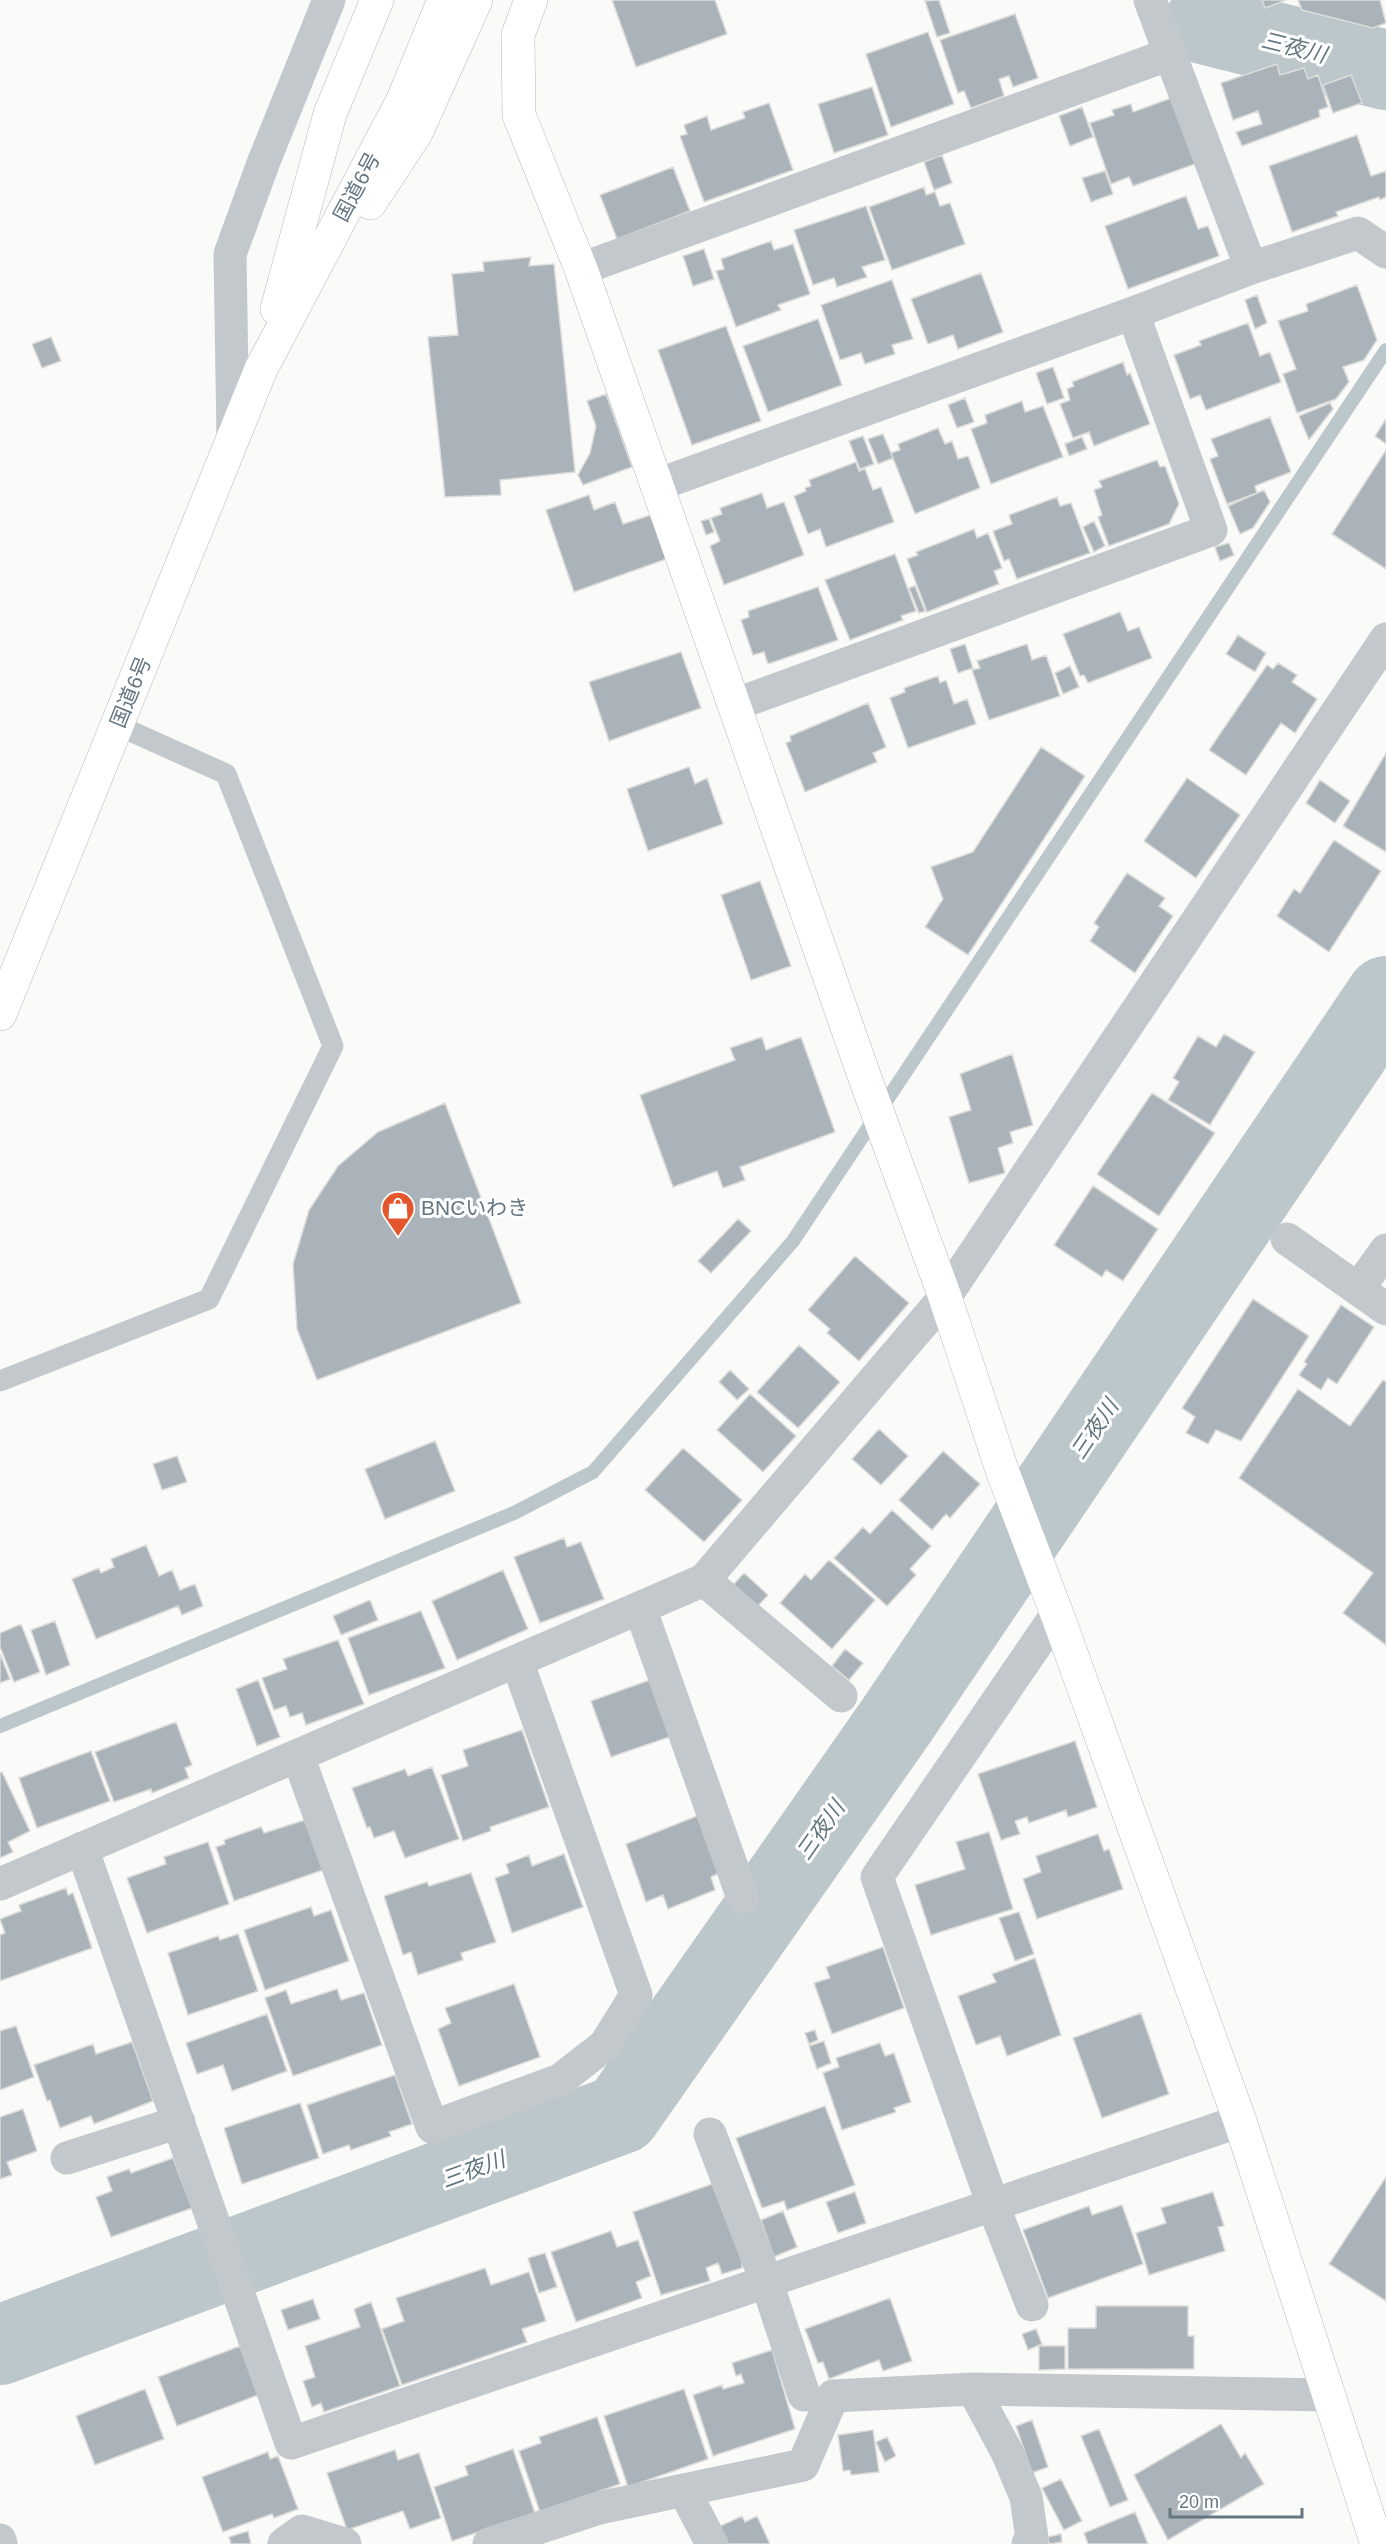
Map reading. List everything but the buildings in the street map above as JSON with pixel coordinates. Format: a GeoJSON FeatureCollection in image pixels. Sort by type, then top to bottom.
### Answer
{"type":"FeatureCollection","features":[{"type":"Feature","properties":{"kind":"main road","name":"国道6号"},"geometry":{"type":"LineString","coordinates":[[261,369],[330,114],[377,0]]}},
{"type":"Feature","properties":{"kind":"main road","name":"国道6号"},"geometry":{"type":"LineString","coordinates":[[0,1014],[261,369],[403,100],[444,0]]}},
{"type":"Feature","properties":{"kind":"main road"},"geometry":{"type":"LineString","coordinates":[[261,369],[416,134],[476,0]]}},
{"type":"Feature","properties":{"kind":"main road"},"geometry":{"type":"LineString","coordinates":[[531,0],[518,35],[519,115],[581,269],[865,1078],[945,1297],[1002,1470],[1057,1614],[1240,2121],[1377,2544]]}},
{"type":"Feature","properties":{"kind":"street"},"geometry":{"type":"LineString","coordinates":[[233,437],[230,254],[264,161],[329,0]]}},
{"type":"Feature","properties":{"kind":"street"},"geometry":{"type":"LineString","coordinates":[[1150,0],[1251,268]]}},
{"type":"Feature","properties":{"kind":"street"},"geometry":{"type":"LineString","coordinates":[[581,269],[1170,54]]}},
{"type":"Feature","properties":{"kind":"street"},"geometry":{"type":"LineString","coordinates":[[657,484],[1133,313],[1251,268],[1358,233],[1386,252]]}},
{"type":"Feature","properties":{"kind":"street"},"geometry":{"type":"LineString","coordinates":[[734,705],[1211,530],[1133,313]]}},
{"type":"Feature","properties":{"kind":"street"},"geometry":{"type":"LineString","coordinates":[[0,1884],[704,1580],[945,1297],[1386,639]]}},
{"type":"Feature","properties":{"kind":"street"},"geometry":{"type":"LineString","coordinates":[[1287,1239],[1386,1309]]}},
{"type":"Feature","properties":{"kind":"street"},"geometry":{"type":"LineString","coordinates":[[1359,1289],[1386,1251]]}},
{"type":"Feature","properties":{"kind":"street"},"geometry":{"type":"LineString","coordinates":[[704,1580],[841,1696]]}},
{"type":"Feature","properties":{"kind":"street"},"geometry":{"type":"LineString","coordinates":[[640,1608],[742,1898]]}},
{"type":"Feature","properties":{"kind":"street"},"geometry":{"type":"LineString","coordinates":[[1032,2305],[993,2205],[877,1876],[1057,1614]]}},
{"type":"Feature","properties":{"kind":"street"},"geometry":{"type":"LineString","coordinates":[[298,1756],[432,2127],[560,2080],[605,2044],[636,1995],[517,1661]]}},
{"type":"Feature","properties":{"kind":"street"},"geometry":{"type":"LineString","coordinates":[[82,1848],[291,2443],[1240,2121]]}},
{"type":"Feature","properties":{"kind":"street"},"geometry":{"type":"LineString","coordinates":[[67,2158],[179,2122]]}},
{"type":"Feature","properties":{"kind":"street"},"geometry":{"type":"LineString","coordinates":[[710,2134],[767,2283],[804,2395]]}},
{"type":"Feature","properties":{"kind":"street"},"geometry":{"type":"LineString","coordinates":[[973,2389],[1007,2452],[1026,2498],[1032,2538],[1028,2544]]}},
{"type":"Feature","properties":{"kind":"street"},"geometry":{"type":"LineString","coordinates":[[489,2544],[599,2508],[803,2465],[833,2396],[973,2389],[1329,2395]]}},
{"type":"Feature","properties":{"kind":"street"},"geometry":{"type":"LineString","coordinates":[[684,2490],[712,2544]]}},
{"type":"Feature","properties":{"kind":"street"},"geometry":{"type":"LineString","coordinates":[[284,2544],[302,2531],[345,2544]]}},
{"type":"Feature","properties":{"kind":"street"},"geometry":{"type":"LineString","coordinates":[[0,2540],[1,2544]]}},
{"type":"Feature","properties":{"kind":"lane"},"geometry":{"type":"LineString","coordinates":[[0,1381],[209,1299],[333,1046],[226,774],[117,725]]}},
{"type":"Feature","properties":{"kind":"waterway","name":"三夜川"},"geometry":{"type":"LineString","coordinates":[[1203,24],[1386,70]]}},
{"type":"Feature","properties":{"kind":"waterway"},"geometry":{"type":"LineString","coordinates":[[0,1726],[514,1513],[593,1472],[793,1241],[1386,350]]}},
{"type":"Feature","properties":{"kind":"waterway","name":"三夜川"},"geometry":{"type":"LineString","coordinates":[[0,2345],[621,2114],[897,1720],[1386,996]]}},
{"type":"Feature","properties":{"kind":"place","name":"BNCいわき"},"geometry":{"type":"Point","coordinates":[398,1237]}}]}
